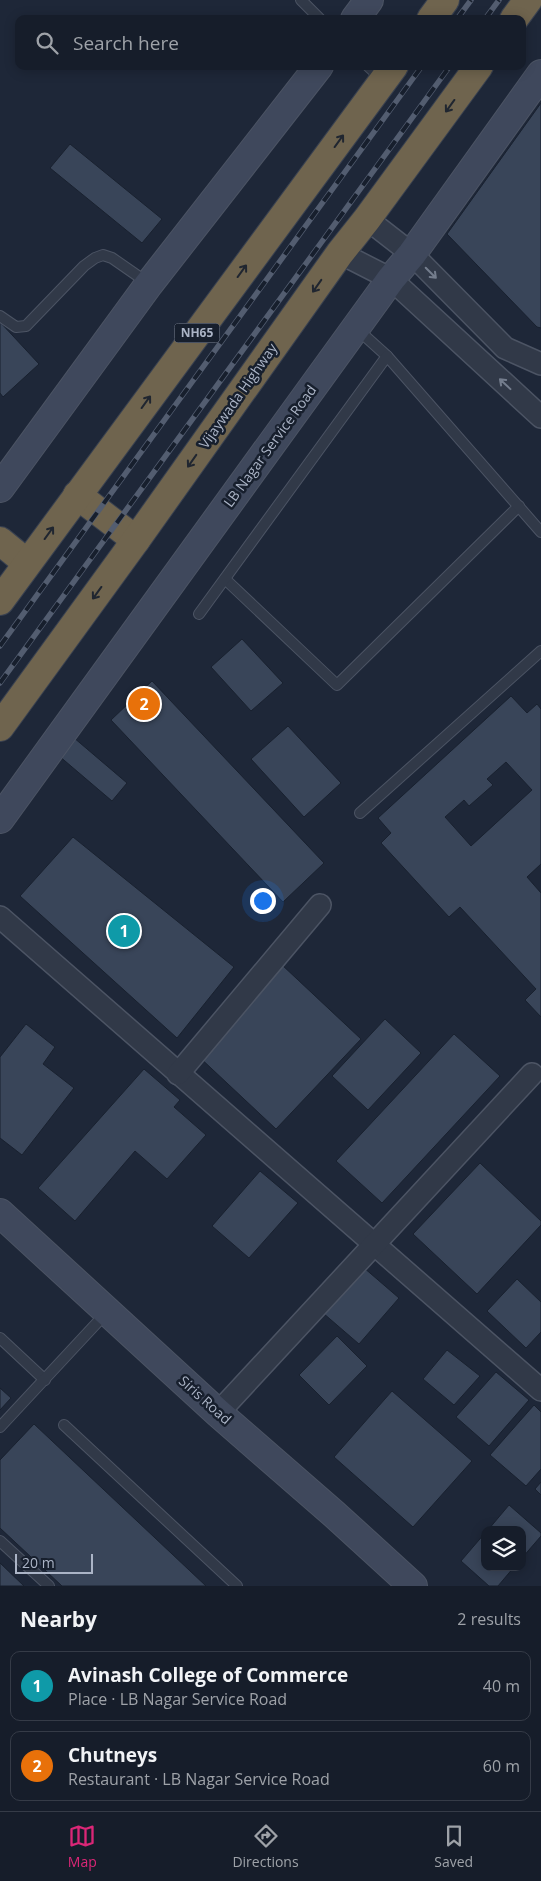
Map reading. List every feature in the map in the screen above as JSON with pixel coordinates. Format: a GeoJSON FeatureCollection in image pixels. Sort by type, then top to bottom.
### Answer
{"type":"FeatureCollection","features":[{"type":"Feature","properties":{"kind":"highway"},"geometry":{"type":"LineString","coordinates":[[434,15],[445,0]]}},
{"type":"Feature","properties":{"kind":"highway"},"geometry":{"type":"LineString","coordinates":[[517,15],[528,0]]}},
{"type":"Feature","properties":{"kind":"highway","name":"Vijaywada Highway"},"geometry":{"type":"LineString","coordinates":[[0,728],[340,253],[476,70]]}},
{"type":"Feature","properties":{"kind":"highway","name":"NH65"},"geometry":{"type":"LineString","coordinates":[[0,600],[382,71]]}},
{"type":"Feature","properties":{"kind":"highway"},"geometry":{"type":"LineString","coordinates":[[77,495],[136,540]]}},
{"type":"Feature","properties":{"kind":"highway"},"geometry":{"type":"LineString","coordinates":[[0,540],[27,563]]}},
{"type":"Feature","properties":{"kind":"street"},"geometry":{"type":"LineString","coordinates":[[358,15],[369,0]]}},
{"type":"Feature","properties":{"kind":"street"},"geometry":{"type":"LineString","coordinates":[[2,480],[149,284],[316,70]]}},
{"type":"Feature","properties":{"kind":"street","name":"LB Nagar Service Road"},"geometry":{"type":"LineString","coordinates":[[0,820],[541,74]]}},
{"type":"Feature","properties":{"kind":"street"},"geometry":{"type":"LineString","coordinates":[[367,219],[412,254],[505,348],[541,364]]}},
{"type":"Feature","properties":{"kind":"street"},"geometry":{"type":"LineString","coordinates":[[340,253],[391,279],[541,417]]}},
{"type":"Feature","properties":{"kind":"street"},"geometry":{"type":"LineString","coordinates":[[178,1074],[320,905]]}},
{"type":"Feature","properties":{"kind":"street"},"geometry":{"type":"LineString","coordinates":[[0,917],[541,1390]]}},
{"type":"Feature","properties":{"kind":"street"},"geometry":{"type":"LineString","coordinates":[[218,1413],[532,1074]]}},
{"type":"Feature","properties":{"kind":"street","name":"Siris Road"},"geometry":{"type":"LineString","coordinates":[[0,1213],[218,1413],[334,1514],[403,1583]]}},
{"type":"Feature","properties":{"kind":"lane"},"geometry":{"type":"LineString","coordinates":[[301,0],[316,15]]}},
{"type":"Feature","properties":{"kind":"lane"},"geometry":{"type":"LineString","coordinates":[[0,316],[16,327],[26,326],[84,266],[103,255],[112,258],[149,284]]}},
{"type":"Feature","properties":{"kind":"lane"},"geometry":{"type":"LineString","coordinates":[[356,327],[386,356],[541,532]]}},
{"type":"Feature","properties":{"kind":"lane"},"geometry":{"type":"LineString","coordinates":[[198,614],[386,356]]}},
{"type":"Feature","properties":{"kind":"lane"},"geometry":{"type":"LineString","coordinates":[[225,579],[337,685],[519,506]]}},
{"type":"Feature","properties":{"kind":"lane"},"geometry":{"type":"LineString","coordinates":[[360,813],[537,655],[541,668]]}},
{"type":"Feature","properties":{"kind":"lane"},"geometry":{"type":"LineString","coordinates":[[0,1427],[108,1311]]}},
{"type":"Feature","properties":{"kind":"lane"},"geometry":{"type":"LineString","coordinates":[[0,1338],[45,1380]]}},
{"type":"Feature","properties":{"kind":"lane"},"geometry":{"type":"LineString","coordinates":[[64,1425],[236,1586]]}},
{"type":"Feature","properties":{"kind":"lane"},"geometry":{"type":"LineString","coordinates":[[0,1541],[49,1586]]}},
{"type":"Feature","properties":{"kind":"building"},"geometry":{"type":"Polygon","coordinates":[[[541,103],[541,328],[537,327],[447,234],[541,103]]]}},
{"type":"Feature","properties":{"kind":"building"},"geometry":{"type":"Polygon","coordinates":[[[70,144],[162,219],[142,243],[50,168],[70,144]]]}},
{"type":"Feature","properties":{"kind":"building"},"geometry":{"type":"Polygon","coordinates":[[[0,322],[39,364],[3,397],[0,393],[0,322]]]}},
{"type":"Feature","properties":{"kind":"building"},"geometry":{"type":"Polygon","coordinates":[[[242,639],[283,683],[251,711],[211,667],[242,639]]]}},
{"type":"Feature","properties":{"kind":"building"},"geometry":{"type":"Polygon","coordinates":[[[152,681],[324,863],[283,902],[111,720],[152,681]]]}},
{"type":"Feature","properties":{"kind":"building"},"geometry":{"type":"Polygon","coordinates":[[[511,696],[527,713],[537,704],[541,709],[541,864],[527,877],[541,893],[541,1017],[525,1000],[536,989],[460,907],[449,917],[381,843],[391,833],[378,818],[511,696]],[[506,762],[487,779],[493,785],[469,806],[464,800],[445,817],[471,846],[532,790],[506,762]]]}},
{"type":"Feature","properties":{"kind":"building"},"geometry":{"type":"Polygon","coordinates":[[[288,726],[341,783],[304,817],[251,759],[288,726]]]}},
{"type":"Feature","properties":{"kind":"building"},"geometry":{"type":"Polygon","coordinates":[[[73,737],[127,783],[112,801],[58,755],[73,737]]]}},
{"type":"Feature","properties":{"kind":"building"},"geometry":{"type":"Polygon","coordinates":[[[73,837],[234,967],[177,1038],[20,896],[73,837]]]}},
{"type":"Feature","properties":{"kind":"building"},"geometry":{"type":"Polygon","coordinates":[[[281,964],[361,1039],[276,1129],[196,1054],[281,964]]]}},
{"type":"Feature","properties":{"kind":"building"},"geometry":{"type":"Polygon","coordinates":[[[385,1019],[421,1053],[368,1110],[332,1076],[385,1019]]]}},
{"type":"Feature","properties":{"kind":"building"},"geometry":{"type":"Polygon","coordinates":[[[26,1024],[55,1047],[43,1064],[74,1088],[22,1155],[0,1138],[0,1057],[26,1024]]]}},
{"type":"Feature","properties":{"kind":"building"},"geometry":{"type":"Polygon","coordinates":[[[454,1034],[500,1076],[382,1203],[336,1161],[454,1034]]]}},
{"type":"Feature","properties":{"kind":"building"},"geometry":{"type":"Polygon","coordinates":[[[144,1069],[180,1100],[174,1107],[206,1135],[167,1179],[135,1151],[75,1221],[38,1188],[144,1069]]]}},
{"type":"Feature","properties":{"kind":"building"},"geometry":{"type":"Polygon","coordinates":[[[480,1163],[541,1221],[541,1225],[477,1294],[413,1234],[480,1163]]]}},
{"type":"Feature","properties":{"kind":"building"},"geometry":{"type":"Polygon","coordinates":[[[260,1171],[298,1203],[249,1258],[212,1226],[260,1171]]]}},
{"type":"Feature","properties":{"kind":"building"},"geometry":{"type":"Polygon","coordinates":[[[363,1267],[399,1298],[359,1344],[323,1313],[363,1267]]]}},
{"type":"Feature","properties":{"kind":"building"},"geometry":{"type":"Polygon","coordinates":[[[517,1279],[541,1302],[541,1332],[526,1348],[487,1311],[517,1279]]]}},
{"type":"Feature","properties":{"kind":"building"},"geometry":{"type":"Polygon","coordinates":[[[337,1336],[367,1366],[329,1405],[299,1375],[337,1336]]]}},
{"type":"Feature","properties":{"kind":"building"},"geometry":{"type":"Polygon","coordinates":[[[447,1350],[480,1376],[454,1405],[423,1379],[447,1350]]]}},
{"type":"Feature","properties":{"kind":"building"},"geometry":{"type":"Polygon","coordinates":[[[496,1372],[529,1400],[489,1446],[456,1417],[496,1372]]]}},
{"type":"Feature","properties":{"kind":"building"},"geometry":{"type":"Polygon","coordinates":[[[0,1388],[11,1398],[0,1410],[0,1388]]]}},
{"type":"Feature","properties":{"kind":"building"},"geometry":{"type":"Polygon","coordinates":[[[392,1391],[472,1461],[413,1527],[334,1457],[392,1391]]]}},
{"type":"Feature","properties":{"kind":"building"},"geometry":{"type":"Polygon","coordinates":[[[534,1405],[541,1412],[541,1469],[526,1486],[490,1455],[534,1405]]]}},
{"type":"Feature","properties":{"kind":"building"},"geometry":{"type":"Polygon","coordinates":[[[34,1424],[206,1586],[62,1586],[0,1528],[0,1460],[34,1424]]]}},
{"type":"Feature","properties":{"kind":"building"},"geometry":{"type":"Polygon","coordinates":[[[541,1482],[541,1495],[535,1489],[541,1482]]]}},
{"type":"Feature","properties":{"kind":"building"},"geometry":{"type":"Polygon","coordinates":[[[509,1505],[541,1533],[541,1536],[526,1553],[526,1526],[491,1526],[509,1505]]]}},
{"type":"Feature","properties":{"kind":"building"},"geometry":{"type":"Polygon","coordinates":[[[481,1538],[481,1571],[511,1571],[498,1586],[489,1586],[461,1561],[481,1538]]]}},
{"type":"Feature","properties":{"kind":"building"},"geometry":{"type":"Polygon","coordinates":[[[0,1563],[24,1586],[0,1586],[0,1563]]]}},
{"type":"Feature","properties":{"kind":"railway"},"geometry":{"type":"LineString","coordinates":[[460,15],[471,0]]}},
{"type":"Feature","properties":{"kind":"railway"},"geometry":{"type":"LineString","coordinates":[[488,15],[499,0]]}},
{"type":"Feature","properties":{"kind":"railway"},"geometry":{"type":"LineString","coordinates":[[0,646],[419,70]]}},
{"type":"Feature","properties":{"kind":"railway"},"geometry":{"type":"LineString","coordinates":[[0,683],[447,70]]}},
{"type":"Feature","properties":{"kind":"place","name":"Chutneys"},"geometry":{"type":"Point","coordinates":[144,704]}},
{"type":"Feature","properties":{"kind":"place","name":"Avinash College of Commerce"},"geometry":{"type":"Point","coordinates":[124,931]}}]}
